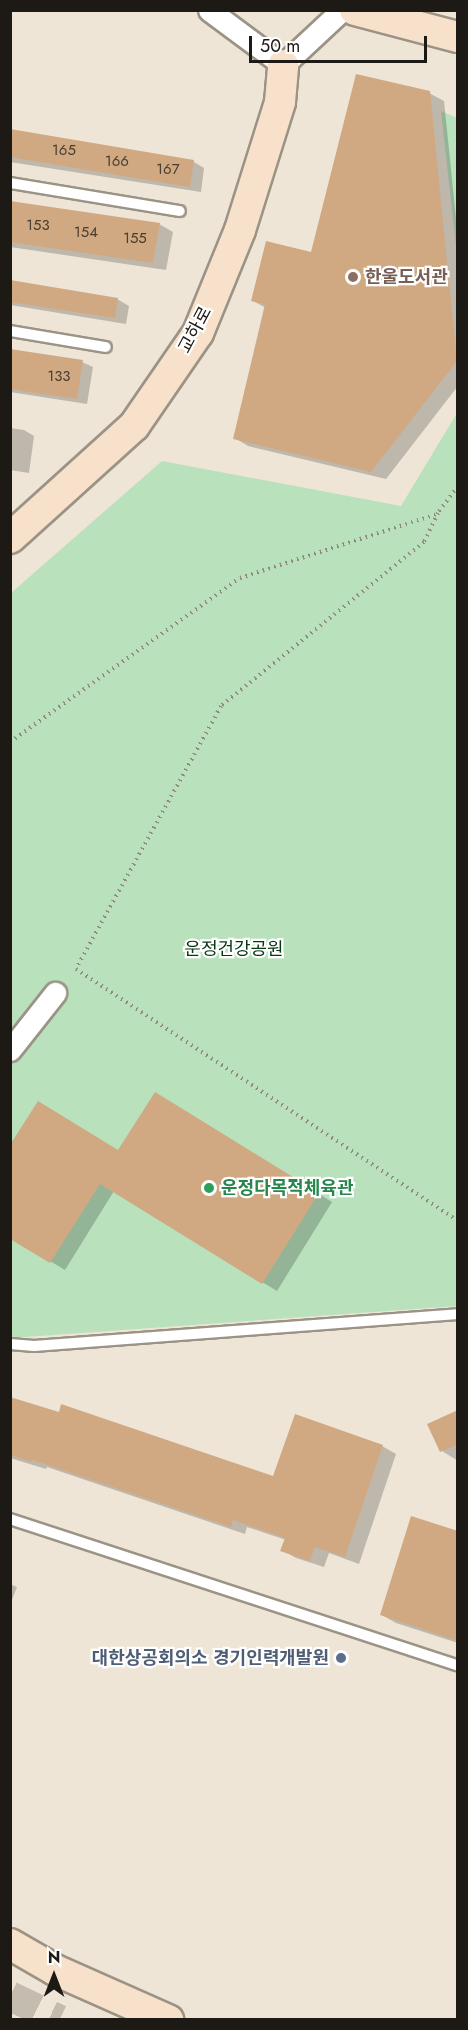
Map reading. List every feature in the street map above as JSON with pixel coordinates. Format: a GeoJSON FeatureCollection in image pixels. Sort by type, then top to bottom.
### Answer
{"type":"FeatureCollection","features":[{"type":"Feature","properties":{"kind":"street"},"geometry":{"type":"LineString","coordinates":[[209,10],[283,65],[342,10]]}},
{"type":"Feature","properties":{"kind":"street"},"geometry":{"type":"LineString","coordinates":[[355,10],[458,37]]}},
{"type":"Feature","properties":{"kind":"street","name":"교하로"},"geometry":{"type":"LineString","coordinates":[[10,538],[134,426],[198,333],[240,230],[280,102],[283,65]]}},
{"type":"Feature","properties":{"kind":"street"},"geometry":{"type":"LineString","coordinates":[[10,1050],[55,993]]}},
{"type":"Feature","properties":{"kind":"street"},"geometry":{"type":"LineString","coordinates":[[10,1944],[55,1970],[168,2019]]}},
{"type":"Feature","properties":{"kind":"lane"},"geometry":{"type":"LineString","coordinates":[[10,183],[180,211]]}},
{"type":"Feature","properties":{"kind":"lane"},"geometry":{"type":"LineString","coordinates":[[10,331],[106,346]]}},
{"type":"Feature","properties":{"kind":"lane"},"geometry":{"type":"LineString","coordinates":[[10,1344],[34,1346],[458,1314]]}},
{"type":"Feature","properties":{"kind":"lane"},"geometry":{"type":"LineString","coordinates":[[10,1519],[458,1665]]}},
{"type":"Feature","properties":{"kind":"path"},"geometry":{"type":"LineString","coordinates":[[458,486],[438,513],[424,542],[221,706],[76,969],[458,1221]]}},
{"type":"Feature","properties":{"kind":"path"},"geometry":{"type":"LineString","coordinates":[[10,742],[240,578],[438,513]]}},
{"type":"Feature","properties":{"kind":"green space"},"geometry":{"type":"Polygon","coordinates":[[[441,111],[457,118],[457,255],[441,111]]]}},
{"type":"Feature","properties":{"kind":"green space","name":"운정건강공원"},"geometry":{"type":"Polygon","coordinates":[[[457,413],[457,1306],[11,1338],[11,593],[162,461],[401,506],[457,413]]]}},
{"type":"Feature","properties":{"kind":"building","name":"한울도서관"},"geometry":{"type":"Polygon","coordinates":[[[356,74],[430,91],[457,361],[371,472],[233,439],[265,304],[251,301],[266,241],[311,252],[356,74]]]}},
{"type":"Feature","properties":{"kind":"building"},"geometry":{"type":"Polygon","coordinates":[[[10,129],[194,160],[190,187],[10,157],[10,129]]]}},
{"type":"Feature","properties":{"kind":"building"},"geometry":{"type":"Polygon","coordinates":[[[10,201],[160,223],[153,263],[10,242],[10,201]]]}},
{"type":"Feature","properties":{"kind":"building"},"geometry":{"type":"Polygon","coordinates":[[[10,280],[118,298],[115,318],[10,302],[10,280]]]}},
{"type":"Feature","properties":{"kind":"building"},"geometry":{"type":"Polygon","coordinates":[[[10,349],[83,360],[77,399],[10,389],[10,349]]]}},
{"type":"Feature","properties":{"kind":"building","name":"운정다목적체육관"},"geometry":{"type":"Polygon","coordinates":[[[155,1092],[319,1193],[262,1284],[100,1184],[50,1263],[10,1239],[10,1145],[38,1101],[118,1150],[155,1092]]]}},
{"type":"Feature","properties":{"kind":"building"},"geometry":{"type":"Polygon","coordinates":[[[10,1397],[59,1412],[61,1404],[273,1476],[295,1414],[383,1445],[345,1557],[315,1547],[310,1561],[280,1551],[285,1538],[233,1520],[231,1527],[33,1460],[32,1462],[10,1455],[10,1397]]]}},
{"type":"Feature","properties":{"kind":"building"},"geometry":{"type":"Polygon","coordinates":[[[458,1410],[458,1444],[440,1452],[427,1424],[458,1410]]]}},
{"type":"Feature","properties":{"kind":"building"},"geometry":{"type":"Polygon","coordinates":[[[411,1516],[458,1531],[458,1641],[380,1615],[411,1516]]]}},
{"type":"Feature","properties":{"kind":"tunnel"},"geometry":{"type":"LineString","coordinates":[[10,1996],[60,2020]]}},
{"type":"Feature","properties":{"kind":"place","name":"한울도서관"},"geometry":{"type":"Point","coordinates":[353,277]}},
{"type":"Feature","properties":{"kind":"place","name":"운정다목적체육관"},"geometry":{"type":"Point","coordinates":[209,1188]}},
{"type":"Feature","properties":{"kind":"place","name":"대한상공회의소 경기인력개발원"},"geometry":{"type":"Point","coordinates":[341,1658]}}]}
